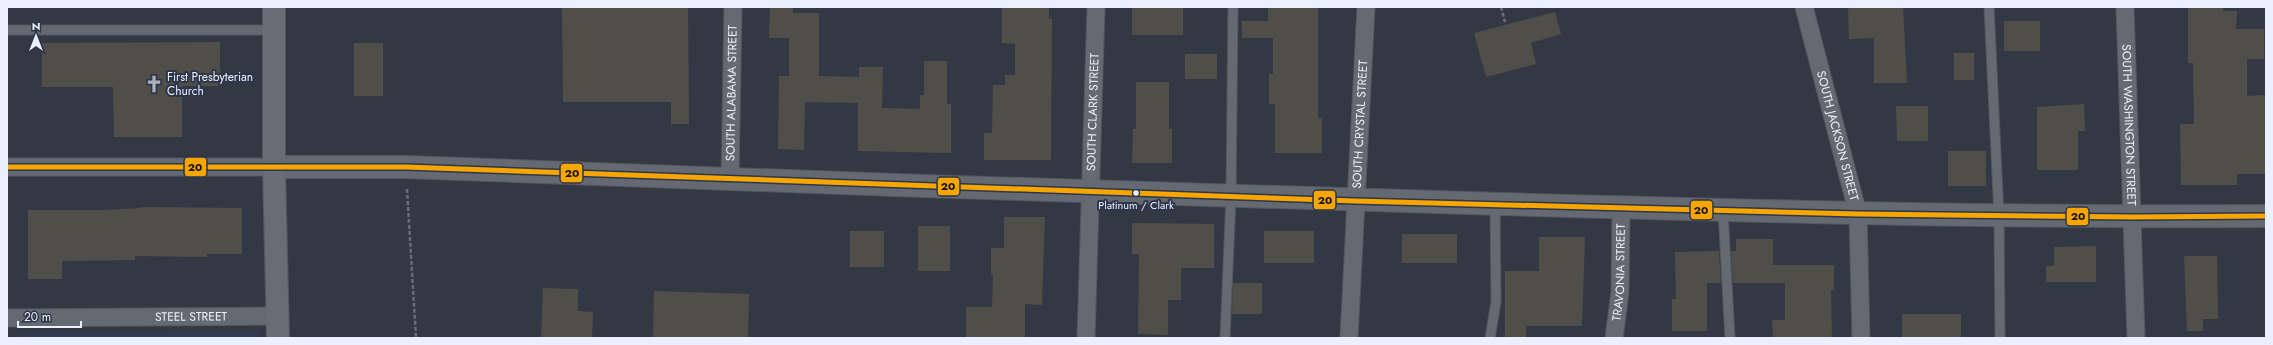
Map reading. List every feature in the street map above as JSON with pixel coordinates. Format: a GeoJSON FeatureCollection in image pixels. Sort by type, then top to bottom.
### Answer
{"type":"FeatureCollection","features":[{"type":"Feature","properties":{"kind":"main road"},"geometry":{"type":"LineString","coordinates":[[274,7],[274,167],[278,338]]}},
{"type":"Feature","properties":{"kind":"street","name":"SOUTH ALABAMA STREET"},"geometry":{"type":"LineString","coordinates":[[730,179],[733,7]]}},
{"type":"Feature","properties":{"kind":"street","name":"SOUTH CLARK STREET"},"geometry":{"type":"LineString","coordinates":[[1086,338],[1096,7]]}},
{"type":"Feature","properties":{"kind":"street","name":"SOUTH CRYSTAL STREET"},"geometry":{"type":"LineString","coordinates":[[1348,338],[1366,7]]}},
{"type":"Feature","properties":{"kind":"street","name":"SOUTH JACKSON STREET"},"geometry":{"type":"LineString","coordinates":[[1804,7],[1858,214],[1860,338]]}},
{"type":"Feature","properties":{"kind":"street","name":"SOUTH WASHINGTON STREET"},"geometry":{"type":"LineString","coordinates":[[2125,7],[2136,338]]}},
{"type":"Feature","properties":{"kind":"street"},"geometry":{"type":"LineString","coordinates":[[7,167],[406,167],[1355,201],[1858,214],[2132,218],[2266,216]]}},
{"type":"Feature","properties":{"kind":"street","name":"TRAVONIA STREET"},"geometry":{"type":"LineString","coordinates":[[1614,338],[1620,292],[1621,207]]}},
{"type":"Feature","properties":{"kind":"street","name":"STEEL STREET"},"geometry":{"type":"LineString","coordinates":[[7,318],[278,316]]}},
{"type":"Feature","properties":{"kind":"lane"},"geometry":{"type":"LineString","coordinates":[[1225,338],[1230,196],[1233,7]]}},
{"type":"Feature","properties":{"kind":"lane"},"geometry":{"type":"LineString","coordinates":[[1989,7],[1999,216],[2000,338]]}},
{"type":"Feature","properties":{"kind":"lane"},"geometry":{"type":"LineString","coordinates":[[7,30],[274,30]]}},
{"type":"Feature","properties":{"kind":"lane"},"geometry":{"type":"LineString","coordinates":[[1490,338],[1496,302],[1495,204]]}},
{"type":"Feature","properties":{"kind":"lane"},"geometry":{"type":"LineString","coordinates":[[1723,210],[1730,338]]}},
{"type":"Feature","properties":{"kind":"path"},"geometry":{"type":"LineString","coordinates":[[1500,7],[1505,22]]}},
{"type":"Feature","properties":{"kind":"path"},"geometry":{"type":"LineString","coordinates":[[406,167],[416,338]]}},
{"type":"Feature","properties":{"kind":"shaded area"},"geometry":{"type":"Polygon","coordinates":[[[259,332],[259,338],[19,338],[19,333],[259,332]]]}},
{"type":"Feature","properties":{"kind":"building"},"geometry":{"type":"Polygon","coordinates":[[[562,7],[688,7],[689,124],[671,124],[671,102],[563,102],[562,7]]]}},
{"type":"Feature","properties":{"kind":"building"},"geometry":{"type":"Polygon","coordinates":[[[770,7],[793,7],[793,13],[819,13],[819,76],[859,77],[859,67],[883,67],[882,108],[920,109],[920,95],[924,95],[924,61],[947,61],[947,104],[951,104],[951,153],[858,151],[858,103],[805,102],[804,150],[778,149],[779,76],[789,76],[789,38],[769,38],[770,7]]]}},
{"type":"Feature","properties":{"kind":"building"},"geometry":{"type":"Polygon","coordinates":[[[1002,7],[1049,7],[1049,19],[1052,19],[1051,160],[984,160],[984,133],[992,133],[993,85],[1005,85],[1005,75],[1015,75],[1015,44],[1002,43],[1002,7]]]}},
{"type":"Feature","properties":{"kind":"building"},"geometry":{"type":"Polygon","coordinates":[[[1132,7],[1183,7],[1183,35],[1132,35],[1132,7]]]}},
{"type":"Feature","properties":{"kind":"building"},"geometry":{"type":"Polygon","coordinates":[[[1268,7],[1318,7],[1318,118],[1322,118],[1322,153],[1275,153],[1275,104],[1269,104],[1269,74],[1273,74],[1273,38],[1242,38],[1242,21],[1268,21],[1268,7]]]}},
{"type":"Feature","properties":{"kind":"building"},"geometry":{"type":"Polygon","coordinates":[[[1848,7],[1903,7],[1907,83],[1874,83],[1874,38],[1849,39],[1848,7]]]}},
{"type":"Feature","properties":{"kind":"building"},"geometry":{"type":"Polygon","coordinates":[[[2188,7],[2223,7],[2223,11],[2237,11],[2236,29],[2264,29],[2264,59],[2247,59],[2247,96],[2266,95],[2266,174],[2237,174],[2237,185],[2181,185],[2180,124],[2194,124],[2193,63],[2188,63],[2188,7]]]}},
{"type":"Feature","properties":{"kind":"building"},"geometry":{"type":"Polygon","coordinates":[[[1555,12],[1561,34],[1531,43],[1536,64],[1486,77],[1474,33],[1555,12]]]}},
{"type":"Feature","properties":{"kind":"building"},"geometry":{"type":"Polygon","coordinates":[[[2004,21],[2040,21],[2040,51],[2004,51],[2004,21]]]}},
{"type":"Feature","properties":{"kind":"building"},"geometry":{"type":"Polygon","coordinates":[[[220,42],[220,86],[182,86],[182,137],[114,137],[113,87],[42,87],[42,43],[220,42]]]}},
{"type":"Feature","properties":{"kind":"building"},"geometry":{"type":"Polygon","coordinates":[[[354,43],[383,43],[383,96],[354,96],[354,43]]]}},
{"type":"Feature","properties":{"kind":"building"},"geometry":{"type":"Polygon","coordinates":[[[1954,53],[1974,53],[1974,80],[1954,80],[1954,53]]]}},
{"type":"Feature","properties":{"kind":"building"},"geometry":{"type":"Polygon","coordinates":[[[1185,54],[1217,54],[1217,79],[1185,79],[1185,54]]]}},
{"type":"Feature","properties":{"kind":"building"},"geometry":{"type":"Polygon","coordinates":[[[1136,82],[1169,82],[1169,129],[1172,129],[1172,163],[1132,163],[1133,129],[1136,129],[1136,82]]]}},
{"type":"Feature","properties":{"kind":"building"},"geometry":{"type":"Polygon","coordinates":[[[2084,104],[2085,131],[2078,131],[2078,170],[2037,170],[2037,107],[2084,104]]]}},
{"type":"Feature","properties":{"kind":"building"},"geometry":{"type":"Polygon","coordinates":[[[1896,106],[1928,106],[1928,141],[1897,141],[1896,106]]]}},
{"type":"Feature","properties":{"kind":"building"},"geometry":{"type":"Polygon","coordinates":[[[1948,151],[1986,151],[1986,186],[1948,186],[1948,151]]]}},
{"type":"Feature","properties":{"kind":"building"},"geometry":{"type":"Polygon","coordinates":[[[141,207],[242,208],[242,254],[207,254],[207,257],[135,256],[135,260],[62,261],[62,279],[28,279],[28,210],[105,210],[141,207]]]}},
{"type":"Feature","properties":{"kind":"building"},"geometry":{"type":"Polygon","coordinates":[[[1004,217],[1045,217],[1042,305],[1025,304],[1025,338],[966,338],[966,307],[992,307],[993,275],[991,275],[991,248],[1004,248],[1004,217]]]}},
{"type":"Feature","properties":{"kind":"building"},"geometry":{"type":"Polygon","coordinates":[[[1132,223],[1214,224],[1214,268],[1181,268],[1181,300],[1168,300],[1168,335],[1138,334],[1139,254],[1132,254],[1132,223]]]}},
{"type":"Feature","properties":{"kind":"building"},"geometry":{"type":"Polygon","coordinates":[[[918,226],[950,226],[950,271],[918,271],[918,226]]]}},
{"type":"Feature","properties":{"kind":"building"},"geometry":{"type":"Polygon","coordinates":[[[850,231],[884,231],[884,267],[850,267],[850,231]]]}},
{"type":"Feature","properties":{"kind":"building"},"geometry":{"type":"Polygon","coordinates":[[[1264,231],[1314,231],[1314,263],[1264,263],[1264,231]]]}},
{"type":"Feature","properties":{"kind":"building"},"geometry":{"type":"Polygon","coordinates":[[[1402,234],[1457,234],[1457,263],[1402,263],[1402,234]]]}},
{"type":"Feature","properties":{"kind":"building"},"geometry":{"type":"Polygon","coordinates":[[[1539,237],[1585,237],[1582,326],[1526,326],[1526,337],[1505,337],[1505,271],[1539,271],[1539,237]]]}},
{"type":"Feature","properties":{"kind":"building"},"geometry":{"type":"Polygon","coordinates":[[[1736,239],[1773,239],[1773,265],[1834,265],[1834,290],[1831,290],[1832,338],[1773,338],[1772,320],[1785,320],[1785,283],[1733,283],[1731,251],[1736,251],[1736,239]]]}},
{"type":"Feature","properties":{"kind":"building"},"geometry":{"type":"Polygon","coordinates":[[[2096,246],[2096,282],[2046,282],[2046,266],[2054,266],[2054,247],[2096,246]]]}},
{"type":"Feature","properties":{"kind":"building"},"geometry":{"type":"Polygon","coordinates":[[[1719,251],[1721,283],[1707,283],[1707,331],[1672,331],[1672,299],[1676,299],[1675,252],[1719,251]]]}},
{"type":"Feature","properties":{"kind":"building"},"geometry":{"type":"Polygon","coordinates":[[[2184,256],[2217,256],[2218,319],[2203,319],[2203,331],[2187,331],[2184,256]]]}},
{"type":"Feature","properties":{"kind":"building"},"geometry":{"type":"Polygon","coordinates":[[[1233,283],[1262,283],[1262,314],[1232,314],[1233,283]]]}},
{"type":"Feature","properties":{"kind":"building"},"geometry":{"type":"Polygon","coordinates":[[[543,288],[578,289],[578,311],[593,312],[592,338],[541,338],[543,288]]]}},
{"type":"Feature","properties":{"kind":"building"},"geometry":{"type":"Polygon","coordinates":[[[654,291],[749,294],[748,338],[653,338],[654,291]]]}},
{"type":"Feature","properties":{"kind":"building"},"geometry":{"type":"Polygon","coordinates":[[[1902,314],[1961,314],[1961,338],[1902,338],[1902,314]]]}},
{"type":"Feature","properties":{"kind":"transit line","name":"20"},"geometry":{"type":"LineString","coordinates":[[7,167],[406,167],[1355,201],[1858,214],[2133,217],[2266,216]]}},
{"type":"Feature","properties":{"kind":"place","name":"First Presbyterian Church"},"geometry":{"type":"Point","coordinates":[154,84]}},
{"type":"Feature","properties":{"kind":"place","name":"Platinum / Clark"},"geometry":{"type":"Point","coordinates":[1136,193]}}]}
